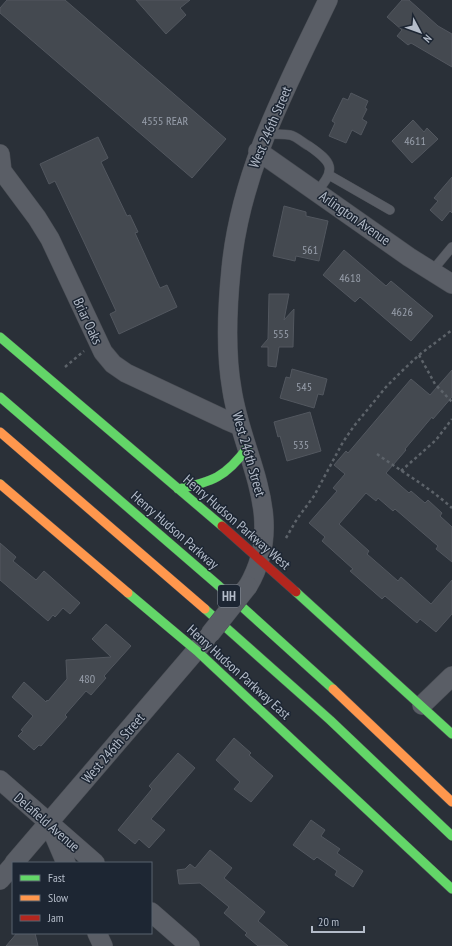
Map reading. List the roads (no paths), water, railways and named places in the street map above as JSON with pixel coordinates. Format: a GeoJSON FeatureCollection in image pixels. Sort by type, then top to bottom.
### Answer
{"type":"FeatureCollection","features":[{"type":"Feature","properties":{"kind":"main road","name":"Henry Hudson Parkway West"},"geometry":{"type":"LineString","coordinates":[[0,337],[260,559],[422,705],[452,734]]}},
{"type":"Feature","properties":{"kind":"main road","name":"Henry Hudson Parkway"},"geometry":{"type":"LineString","coordinates":[[0,397],[219,586],[344,699],[452,802]]}},
{"type":"Feature","properties":{"kind":"main road","name":"HH"},"geometry":{"type":"LineString","coordinates":[[0,432],[202,606],[318,710],[452,836]]}},
{"type":"Feature","properties":{"kind":"main road"},"geometry":{"type":"LineString","coordinates":[[178,489],[203,484],[228,472],[247,448]]}},
{"type":"Feature","properties":{"kind":"main road","name":"Henry Hudson Parkway East"},"geometry":{"type":"LineString","coordinates":[[0,484],[197,651],[452,889]]}},
{"type":"Feature","properties":{"kind":"street","name":"West 246th Street"},"geometry":{"type":"LineString","coordinates":[[16,862],[197,651],[248,586],[255,574],[260,559],[264,536],[262,498],[240,426],[232,390],[228,351],[231,269],[241,208],[258,151],[328,0]]}},
{"type":"Feature","properties":{"kind":"street","name":"Arlington Avenue"},"geometry":{"type":"LineString","coordinates":[[258,151],[409,257],[452,284]]}},
{"type":"Feature","properties":{"kind":"street","name":"Briar Oaks"},"geometry":{"type":"LineString","coordinates":[[0,154],[2,171],[37,218],[50,239],[103,352],[113,364],[126,373],[240,426]]}},
{"type":"Feature","properties":{"kind":"street"},"geometry":{"type":"LineString","coordinates":[[422,705],[452,676]]}},
{"type":"Feature","properties":{"kind":"street","name":"Delafield Avenue"},"geometry":{"type":"LineString","coordinates":[[0,780],[94,862]]}},
{"type":"Feature","properties":{"kind":"street"},"geometry":{"type":"LineString","coordinates":[[49,823],[66,862]]}},
{"type":"Feature","properties":{"kind":"street","name":"West 246th Street"},"geometry":{"type":"LineString","coordinates":[[0,880],[12,866]]}},
{"type":"Feature","properties":{"kind":"street"},"geometry":{"type":"LineString","coordinates":[[152,913],[190,946]]}},
{"type":"Feature","properties":{"kind":"street"},"geometry":{"type":"LineString","coordinates":[[97,934],[103,946]]}},
{"type":"Feature","properties":{"kind":"lane"},"geometry":{"type":"LineString","coordinates":[[266,134],[292,135],[327,160],[329,176],[317,191]]}},
{"type":"Feature","properties":{"kind":"lane"},"geometry":{"type":"LineString","coordinates":[[329,176],[390,210]]}},
{"type":"Feature","properties":{"kind":"lane"},"geometry":{"type":"LineString","coordinates":[[432,271],[452,247]]}}]}
